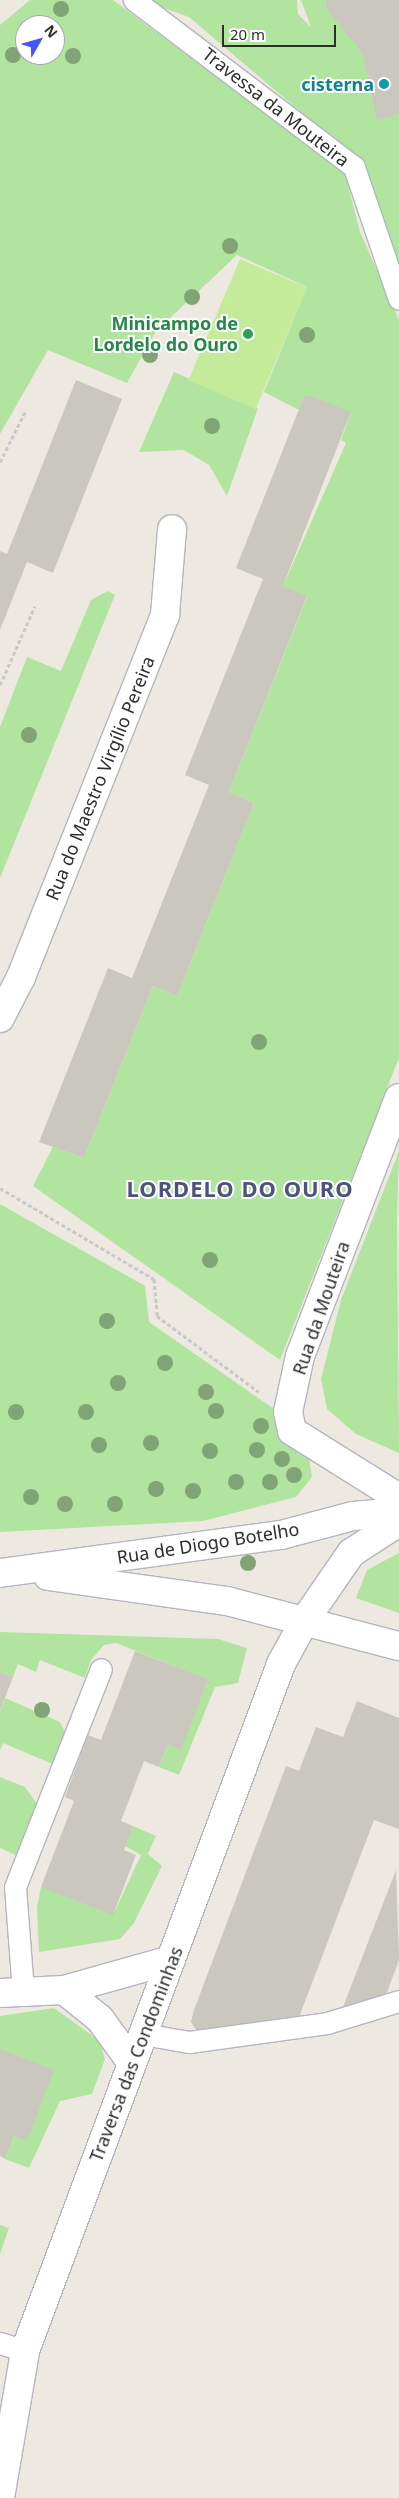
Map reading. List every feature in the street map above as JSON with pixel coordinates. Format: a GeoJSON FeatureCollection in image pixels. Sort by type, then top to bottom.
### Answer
{"type":"FeatureCollection","features":[{"type":"Feature","properties":{"kind":"street","name":"Rua do Maestro Virgílio Pereira"},"geometry":{"type":"LineString","coordinates":[[0,1018],[21,977],[165,615],[172,530]]}},
{"type":"Feature","properties":{"kind":"street","name":"Rua da Mouteira"},"geometry":{"type":"LineString","coordinates":[[399,1098],[300,1356],[288,1412],[292,1431],[399,1498]]}},
{"type":"Feature","properties":{"kind":"street","name":"Rua de Diogo Botelho"},"geometry":{"type":"LineString","coordinates":[[8,1572],[281,1535],[353,1516],[399,1512]]}},
{"type":"Feature","properties":{"kind":"street"},"geometry":{"type":"LineString","coordinates":[[305,1620],[351,1553],[399,1522]]}},
{"type":"Feature","properties":{"kind":"street","name":"Rua de Diogo Botelho"},"geometry":{"type":"LineString","coordinates":[[8,1572],[227,1601],[399,1646]]}},
{"type":"Feature","properties":{"kind":"street","name":"Traversa das Condominhas"},"geometry":{"type":"LineString","coordinates":[[0,2498],[12,2347],[132,2064],[281,1664],[305,1620]]}},
{"type":"Feature","properties":{"kind":"street"},"geometry":{"type":"LineString","coordinates":[[11,1992],[64,1990],[171,1960]]}},
{"type":"Feature","properties":{"kind":"street"},"geometry":{"type":"LineString","coordinates":[[64,1990],[100,2019],[132,2064]]}},
{"type":"Feature","properties":{"kind":"lane","name":"Travessa da Mouteira"},"geometry":{"type":"LineString","coordinates":[[134,0],[354,167],[399,299]]}},
{"type":"Feature","properties":{"kind":"lane"},"geometry":{"type":"LineString","coordinates":[[11,1992],[15,1887],[101,1669]]}},
{"type":"Feature","properties":{"kind":"lane"},"geometry":{"type":"LineString","coordinates":[[143,2034],[189,2042],[327,2023],[399,2001]]}},
{"type":"Feature","properties":{"kind":"path"},"geometry":{"type":"LineString","coordinates":[[0,462],[25,412]]}},
{"type":"Feature","properties":{"kind":"path"},"geometry":{"type":"LineString","coordinates":[[0,685],[35,606]]}},
{"type":"Feature","properties":{"kind":"path"},"geometry":{"type":"LineString","coordinates":[[0,1188],[154,1279],[157,1316],[255,1390]]}},
{"type":"Feature","properties":{"kind":"green space"},"geometry":{"type":"Polygon","coordinates":[[[30,0],[113,0],[345,173],[360,232],[399,320],[399,1058],[280,1360],[33,1186],[53,1147],[84,1158],[153,986],[177,996],[254,803],[229,792],[307,597],[283,586],[346,443],[341,440],[351,413],[305,394],[299,410],[264,392],[307,287],[237,255],[156,331],[127,383],[48,350],[0,434],[0,25],[30,0]]]}},
{"type":"Feature","properties":{"kind":"green space"},"geometry":{"type":"Polygon","coordinates":[[[141,0],[297,0],[298,14],[311,27],[301,0],[399,0],[399,295],[356,159],[189,17],[141,0]]]}},
{"type":"Feature","properties":{"kind":"green space","name":"Minicampo de Lordelo do Ouro"},"geometry":{"type":"Polygon","coordinates":[[[240,259],[307,288],[256,409],[188,381],[240,259]]]}},
{"type":"Feature","properties":{"kind":"green space"},"geometry":{"type":"Polygon","coordinates":[[[174,372],[258,408],[227,496],[209,465],[184,450],[139,452],[174,372]]]}},
{"type":"Feature","properties":{"kind":"green space"},"geometry":{"type":"Polygon","coordinates":[[[108,591],[115,595],[0,878],[0,727],[27,657],[61,671],[91,600],[108,591]]]}},
{"type":"Feature","properties":{"kind":"green space"},"geometry":{"type":"Polygon","coordinates":[[[399,1151],[397,1220],[399,1453],[356,1434],[327,1409],[321,1379],[341,1300],[399,1151]]]}},
{"type":"Feature","properties":{"kind":"green space"},"geometry":{"type":"Polygon","coordinates":[[[0,1204],[145,1286],[149,1322],[277,1411],[308,1452],[312,1477],[296,1497],[203,1521],[0,1532],[0,1204]]]}},
{"type":"Feature","properties":{"kind":"green space"},"geometry":{"type":"Polygon","coordinates":[[[399,1553],[399,1613],[356,1598],[367,1570],[399,1553]]]}},
{"type":"Feature","properties":{"kind":"green space"},"geometry":{"type":"Polygon","coordinates":[[[0,1632],[218,1639],[247,1648],[238,1683],[215,1687],[179,1775],[159,1767],[168,1744],[180,1749],[207,1679],[116,1643],[104,1645],[91,1660],[85,1678],[40,1660],[36,1672],[18,1664],[13,1677],[0,1672],[0,1632]]]}},
{"type":"Feature","properties":{"kind":"green space"},"geometry":{"type":"Polygon","coordinates":[[[5,1698],[60,1722],[67,1736],[55,1765],[3,1743],[0,1750],[0,1711],[5,1698]]]}},
{"type":"Feature","properties":{"kind":"green space"},"geometry":{"type":"Polygon","coordinates":[[[0,1777],[25,1787],[37,1804],[18,1856],[0,1848],[0,1777]]]}},
{"type":"Feature","properties":{"kind":"green space"},"geometry":{"type":"Polygon","coordinates":[[[133,1826],[156,1836],[148,1854],[162,1866],[134,1923],[120,1939],[39,1952],[37,1907],[41,1887],[115,1911],[141,1855],[125,1846],[133,1826]]]}},
{"type":"Feature","properties":{"kind":"green space"},"geometry":{"type":"Polygon","coordinates":[[[54,2008],[100,2041],[105,2059],[92,2094],[60,2101],[29,2168],[5,2159],[14,2136],[0,2049],[0,2016],[54,2008]]]}},
{"type":"Feature","properties":{"kind":"green space"},"geometry":{"type":"Polygon","coordinates":[[[0,2225],[9,2228],[0,2254],[0,2225]]]}},
{"type":"Feature","properties":{"kind":"building","name":"cisterna"},"geometry":{"type":"Polygon","coordinates":[[[326,0],[399,0],[399,114],[377,120],[363,54],[326,8],[326,0]]]}},
{"type":"Feature","properties":{"kind":"building"},"geometry":{"type":"Polygon","coordinates":[[[76,380],[122,399],[53,573],[27,562],[0,630],[0,551],[7,554],[76,380]]]}},
{"type":"Feature","properties":{"kind":"building"},"geometry":{"type":"Polygon","coordinates":[[[305,394],[351,412],[283,586],[307,596],[229,792],[254,803],[177,996],[153,986],[84,1158],[39,1142],[108,968],[132,978],[209,785],[185,775],[263,579],[236,568],[305,394]]]}},
{"type":"Feature","properties":{"kind":"building"},"geometry":{"type":"Polygon","coordinates":[[[135,1651],[208,1679],[181,1750],[168,1744],[159,1767],[144,1761],[121,1821],[133,1826],[124,1850],[136,1855],[113,1915],[41,1887],[74,1801],[65,1797],[88,1735],[101,1740],[135,1651]]]}},
{"type":"Feature","properties":{"kind":"building"},"geometry":{"type":"Polygon","coordinates":[[[0,1672],[13,1677],[0,1710],[0,1672]]]}},
{"type":"Feature","properties":{"kind":"building"},"geometry":{"type":"Polygon","coordinates":[[[357,1701],[399,1718],[399,1829],[374,1820],[298,2020],[199,2034],[191,2022],[194,2010],[286,1766],[299,1771],[316,1727],[343,1737],[357,1701]]]}},
{"type":"Feature","properties":{"kind":"building"},"geometry":{"type":"Polygon","coordinates":[[[396,1870],[399,1960],[386,1995],[366,2004],[361,2002],[357,2013],[343,2007],[396,1870]]]}},
{"type":"Feature","properties":{"kind":"building"},"geometry":{"type":"Polygon","coordinates":[[[0,2049],[54,2070],[27,2141],[14,2136],[5,2159],[0,2156],[0,2049]]]}},
{"type":"Feature","properties":{"kind":"place","name":"cisterna"},"geometry":{"type":"Point","coordinates":[384,84]}},
{"type":"Feature","properties":{"kind":"place","name":"Minicampo de Lordelo do Ouro"},"geometry":{"type":"Point","coordinates":[248,334]}},
{"type":"Feature","properties":{"kind":"district","name":"LORDELO DO OURO"},"geometry":{"type":"Point","coordinates":[240,1189]}}]}
